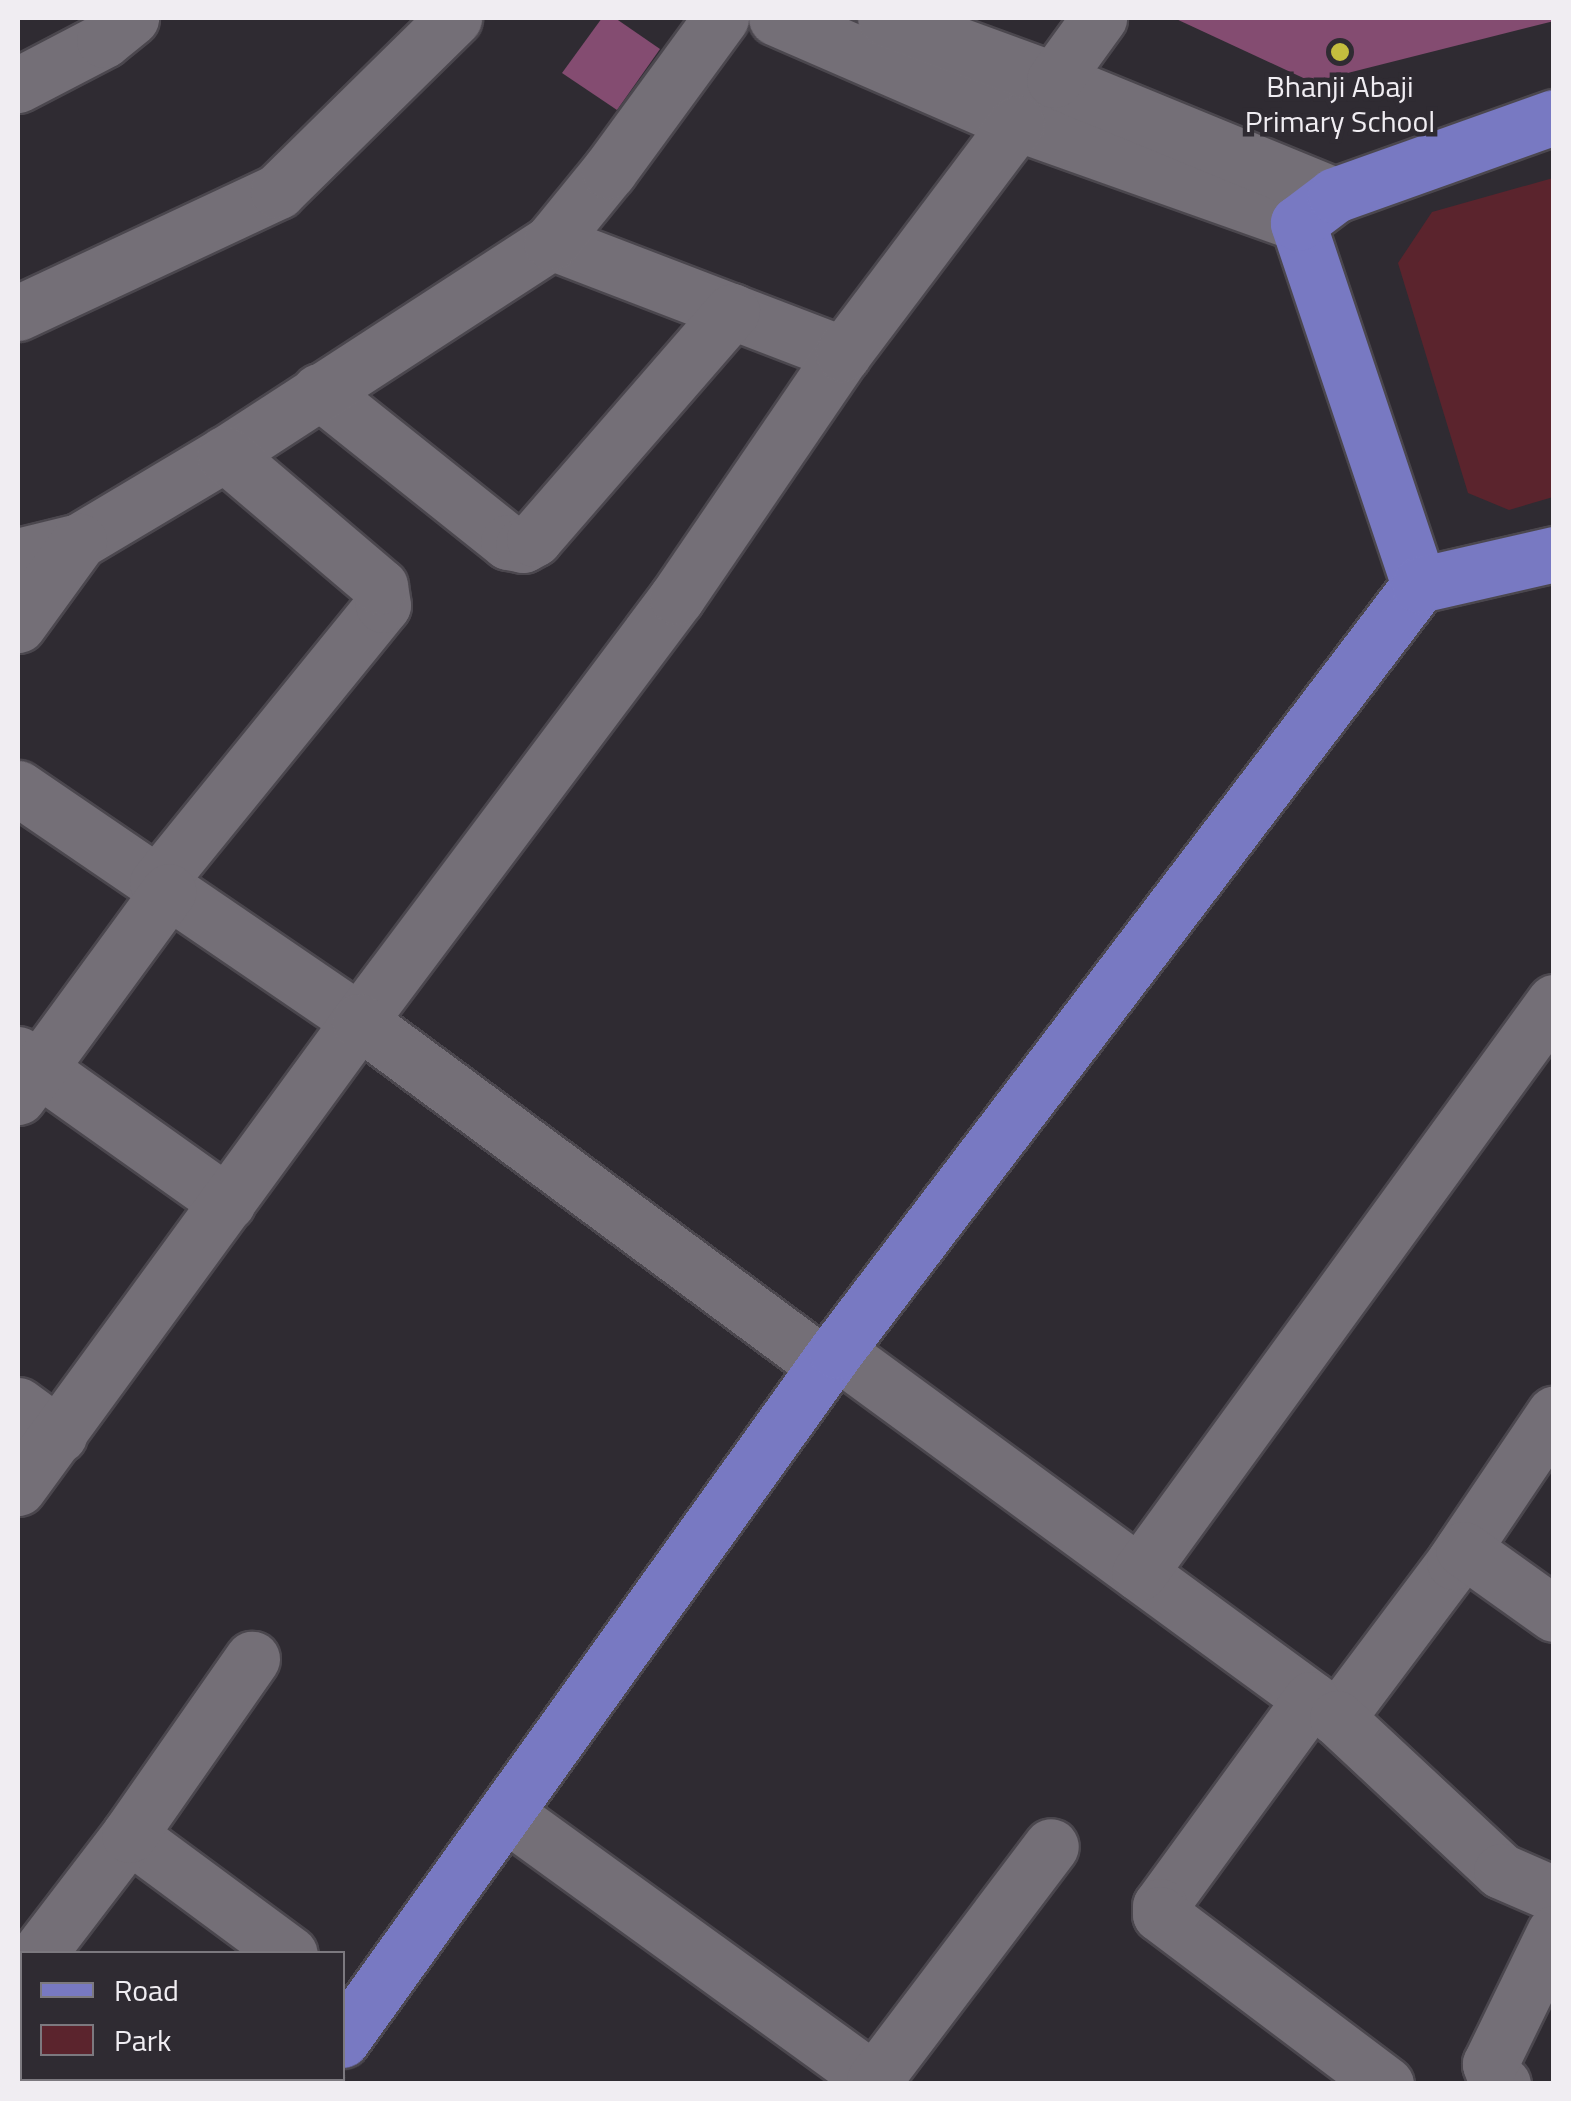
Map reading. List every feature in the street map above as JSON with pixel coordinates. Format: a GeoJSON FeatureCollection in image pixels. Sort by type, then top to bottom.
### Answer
{"type":"FeatureCollection","features":[{"type":"Feature","properties":{"kind":"main road"},"geometry":{"type":"LineString","coordinates":[[1419,585],[1316,209],[1554,117]]}},
{"type":"Feature","properties":{"kind":"main road"},"geometry":{"type":"LineString","coordinates":[[350,2014],[505,1812],[831,1358],[1419,585],[1554,554]]}},
{"type":"Feature","properties":{"kind":"street"},"geometry":{"type":"LineString","coordinates":[[18,85],[104,40],[131,18]]}},
{"type":"Feature","properties":{"kind":"street"},"geometry":{"type":"LineString","coordinates":[[18,313],[278,191],[454,18]]}},
{"type":"Feature","properties":{"kind":"street"},"geometry":{"type":"LineString","coordinates":[[18,556],[80,541],[224,454],[551,242],[609,172],[721,18]]}},
{"type":"Feature","properties":{"kind":"street"},"geometry":{"type":"LineString","coordinates":[[776,18],[1017,123],[1316,209]]}},
{"type":"Feature","properties":{"kind":"street"},"geometry":{"type":"LineString","coordinates":[[885,18],[1054,80],[1316,209]]}},
{"type":"Feature","properties":{"kind":"street"},"geometry":{"type":"LineString","coordinates":[[1054,80],[1099,18]]}},
{"type":"Feature","properties":{"kind":"street"},"geometry":{"type":"LineString","coordinates":[[18,1488],[38,1420],[228,1203],[359,1021],[677,597],[843,354],[1017,123]]}},
{"type":"Feature","properties":{"kind":"street"},"geometry":{"type":"LineString","coordinates":[[551,242],[843,354]]}},
{"type":"Feature","properties":{"kind":"street"},"geometry":{"type":"LineString","coordinates":[[319,390],[508,542],[523,545],[534,539],[732,311]]}},
{"type":"Feature","properties":{"kind":"street"},"geometry":{"type":"LineString","coordinates":[[224,454],[380,586],[383,604],[163,887],[25,1073],[228,1203]]}},
{"type":"Feature","properties":{"kind":"street"},"geometry":{"type":"LineString","coordinates":[[18,625],[80,541]]}},
{"type":"Feature","properties":{"kind":"street"},"geometry":{"type":"LineString","coordinates":[[18,788],[359,1021],[1139,1573],[1324,1709],[1501,1871],[1554,1894]]}},
{"type":"Feature","properties":{"kind":"street"},"geometry":{"type":"LineString","coordinates":[[1139,1573],[1554,1002]]}},
{"type":"Feature","properties":{"kind":"street"},"geometry":{"type":"LineString","coordinates":[[1381,2082],[1160,1914],[1160,1906],[1463,1548],[1554,1414]]}},
{"type":"Feature","properties":{"kind":"street"},"geometry":{"type":"LineString","coordinates":[[1463,1548],[1554,1614]]}},
{"type":"Feature","properties":{"kind":"street"},"geometry":{"type":"LineString","coordinates":[[40,1951],[129,1835],[252,1659]]}},
{"type":"Feature","properties":{"kind":"street"},"geometry":{"type":"LineString","coordinates":[[505,1812],[876,2082],[1051,1846]]}},
{"type":"Feature","properties":{"kind":"street"},"geometry":{"type":"LineString","coordinates":[[129,1835],[286,1951]]}},
{"type":"Feature","properties":{"kind":"street"},"geometry":{"type":"LineString","coordinates":[[1494,2082],[1490,2064],[1554,1933]]}},
{"type":"Feature","properties":{"kind":"green space"},"geometry":{"type":"Polygon","coordinates":[[[1553,178],[1553,497],[1509,510],[1468,493],[1398,263],[1432,212],[1553,178]]]}},
{"type":"Feature","properties":{"kind":"building"},"geometry":{"type":"Polygon","coordinates":[[[602,18],[615,18],[660,49],[617,110],[562,73],[602,18]]]}},
{"type":"Feature","properties":{"kind":"building","name":"Bhanji Abaji Primary School"},"geometry":{"type":"Polygon","coordinates":[[[1174,18],[1554,18],[1554,21],[1312,82],[1174,18]]]}},
{"type":"Feature","properties":{"kind":"place","name":"Bhanji Abaji Primary School"},"geometry":{"type":"Point","coordinates":[1340,52]}}]}
